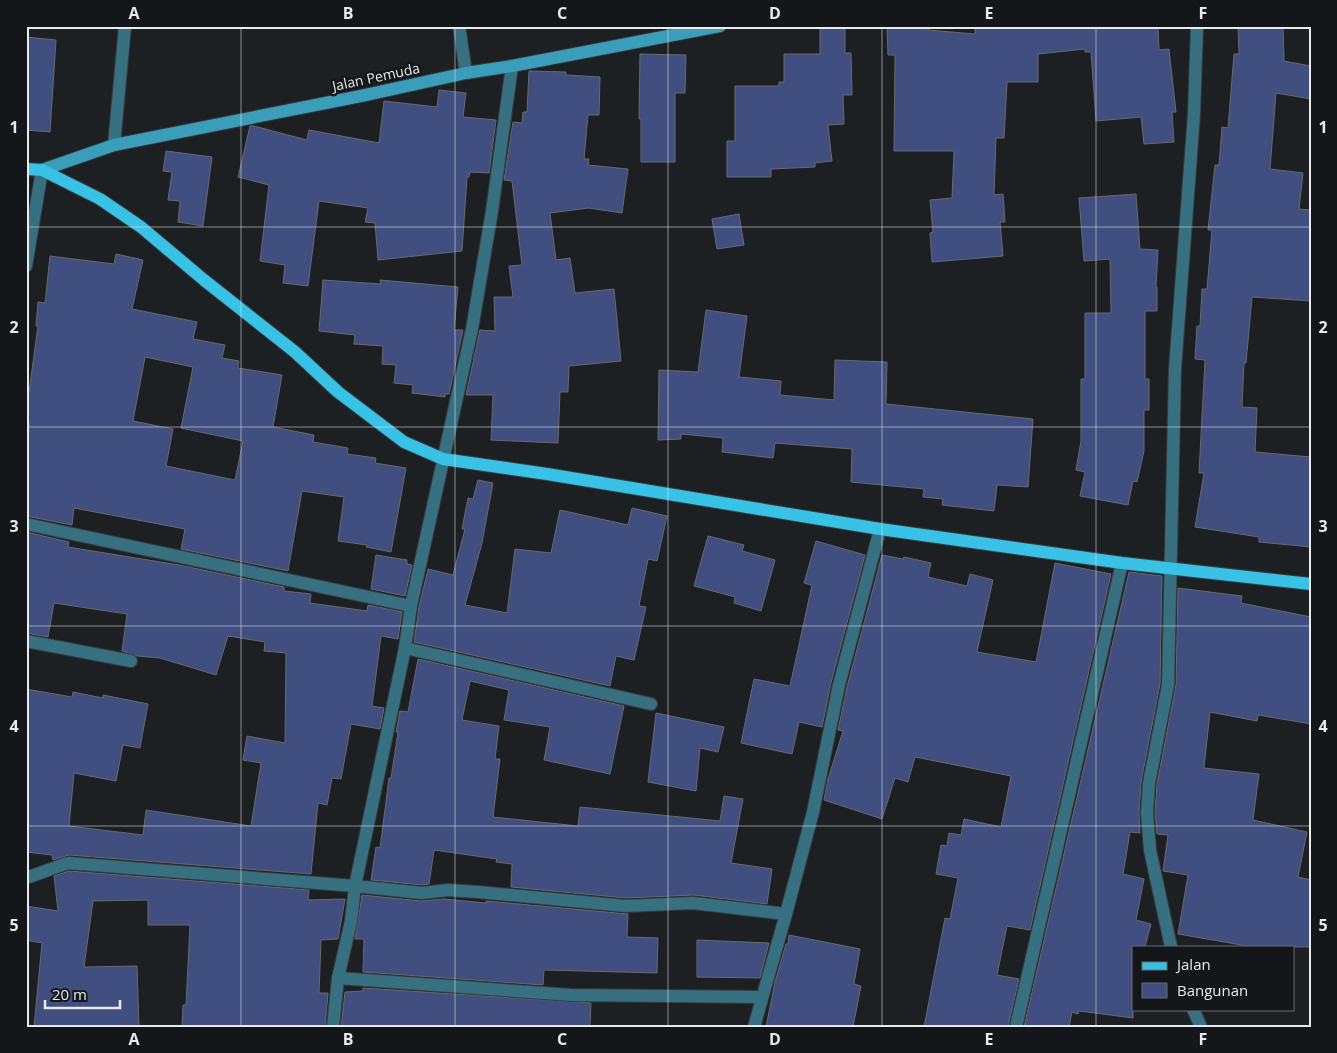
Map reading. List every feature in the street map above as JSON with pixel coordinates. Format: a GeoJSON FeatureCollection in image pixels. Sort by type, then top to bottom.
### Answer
{"type":"FeatureCollection","features":[{"type":"Feature","properties":{"kind":"main road"},"geometry":{"type":"LineString","coordinates":[[26,169],[42,170],[100,199],[141,227],[295,352],[338,392],[404,442],[444,459],[880,529],[1122,563],[1311,584]]}},
{"type":"Feature","properties":{"kind":"street"},"geometry":{"type":"LineString","coordinates":[[114,144],[125,26]]}},
{"type":"Feature","properties":{"kind":"street"},"geometry":{"type":"LineString","coordinates":[[459,26],[466,73]]}},
{"type":"Feature","properties":{"kind":"street","name":"Jalan Pemuda"},"geometry":{"type":"LineString","coordinates":[[42,170],[114,144],[361,96],[466,73],[720,26]]}},
{"type":"Feature","properties":{"kind":"street"},"geometry":{"type":"LineString","coordinates":[[1171,946],[1150,850],[1148,813],[1149,783],[1168,685],[1175,369],[1194,114],[1197,26]]}},
{"type":"Feature","properties":{"kind":"street"},"geometry":{"type":"LineString","coordinates":[[333,1027],[338,978],[351,921],[355,886],[405,648],[411,606],[472,329],[492,211],[512,66]]}},
{"type":"Feature","properties":{"kind":"street"},"geometry":{"type":"LineString","coordinates":[[26,266],[42,170]]}},
{"type":"Feature","properties":{"kind":"street"},"geometry":{"type":"LineString","coordinates":[[26,524],[411,606]]}},
{"type":"Feature","properties":{"kind":"street"},"geometry":{"type":"LineString","coordinates":[[754,1027],[812,812],[839,685],[880,529]]}},
{"type":"Feature","properties":{"kind":"street"},"geometry":{"type":"LineString","coordinates":[[1016,1027],[1122,563]]}},
{"type":"Feature","properties":{"kind":"street"},"geometry":{"type":"LineString","coordinates":[[26,641],[131,661]]}},
{"type":"Feature","properties":{"kind":"street"},"geometry":{"type":"LineString","coordinates":[[405,648],[651,704]]}},
{"type":"Feature","properties":{"kind":"street"},"geometry":{"type":"LineString","coordinates":[[26,878],[68,863],[422,893],[448,890],[626,906],[693,903],[786,914]]}},
{"type":"Feature","properties":{"kind":"street"},"geometry":{"type":"LineString","coordinates":[[338,978],[571,995],[762,996]]}},
{"type":"Feature","properties":{"kind":"street"},"geometry":{"type":"LineString","coordinates":[[1194,1010],[1202,1027]]}},
{"type":"Feature","properties":{"kind":"building"},"geometry":{"type":"Polygon","coordinates":[[[820,26],[845,26],[845,53],[851,53],[852,95],[843,95],[844,124],[828,125],[832,161],[815,163],[815,167],[771,169],[771,177],[727,177],[727,141],[735,141],[735,86],[779,86],[779,82],[784,82],[784,54],[820,54],[820,26]]]}},
{"type":"Feature","properties":{"kind":"building"},"geometry":{"type":"Polygon","coordinates":[[[928,26],[928,30],[975,34],[975,26],[1158,26],[1159,50],[1169,49],[1176,112],[1172,112],[1174,142],[1144,144],[1141,117],[1096,121],[1091,52],[1085,52],[1085,49],[1038,54],[1038,82],[1007,82],[1004,138],[996,138],[994,195],[1003,194],[1005,222],[1000,222],[1003,256],[932,262],[930,233],[933,232],[930,200],[952,198],[954,151],[894,151],[895,55],[888,55],[887,27],[928,26]]]}},
{"type":"Feature","properties":{"kind":"building"},"geometry":{"type":"Polygon","coordinates":[[[1238,26],[1283,26],[1284,61],[1311,66],[1311,99],[1276,93],[1270,169],[1303,173],[1299,209],[1311,210],[1311,301],[1252,297],[1246,363],[1244,363],[1242,407],[1257,408],[1255,452],[1311,457],[1311,547],[1259,542],[1259,537],[1195,527],[1204,473],[1199,473],[1205,360],[1195,359],[1197,326],[1200,326],[1202,289],[1207,289],[1212,230],[1208,230],[1215,165],[1219,165],[1222,127],[1228,128],[1234,54],[1239,54],[1238,26]]]}},
{"type":"Feature","properties":{"kind":"building"},"geometry":{"type":"Polygon","coordinates":[[[26,37],[56,40],[50,132],[26,130],[26,37]]]}},
{"type":"Feature","properties":{"kind":"building"},"geometry":{"type":"Polygon","coordinates":[[[640,54],[686,55],[685,93],[675,93],[675,162],[641,162],[641,119],[639,119],[640,54]]]}},
{"type":"Feature","properties":{"kind":"building"},"geometry":{"type":"Polygon","coordinates":[[[529,71],[566,72],[566,75],[600,77],[599,115],[588,115],[584,159],[589,159],[588,165],[628,169],[622,213],[589,208],[550,213],[556,260],[570,258],[575,293],[614,289],[621,361],[569,366],[568,392],[560,392],[558,443],[491,440],[493,395],[466,395],[480,330],[495,331],[494,297],[513,297],[509,266],[522,265],[512,181],[504,180],[513,122],[522,123],[523,112],[527,112],[529,71]]]}},
{"type":"Feature","properties":{"kind":"building"},"geometry":{"type":"Polygon","coordinates":[[[439,90],[466,93],[463,117],[496,120],[489,173],[470,172],[469,177],[467,177],[462,251],[378,260],[375,223],[365,222],[368,208],[319,201],[308,286],[283,283],[285,265],[260,261],[269,185],[238,177],[250,126],[307,140],[309,130],[379,143],[384,101],[437,107],[439,90]]]}},
{"type":"Feature","properties":{"kind":"building"},"geometry":{"type":"Polygon","coordinates":[[[166,151],[212,157],[203,226],[178,222],[180,201],[168,200],[172,172],[163,171],[166,151]]]}},
{"type":"Feature","properties":{"kind":"building"},"geometry":{"type":"Polygon","coordinates":[[[1136,194],[1140,249],[1158,250],[1157,311],[1145,311],[1145,379],[1149,379],[1149,410],[1144,410],[1144,451],[1137,482],[1133,481],[1128,505],[1080,496],[1085,472],[1076,470],[1081,441],[1081,379],[1085,379],[1085,313],[1111,313],[1110,259],[1084,261],[1079,198],[1136,194]]]}},
{"type":"Feature","properties":{"kind":"building"},"geometry":{"type":"Polygon","coordinates":[[[739,214],[744,245],[717,249],[712,219],[739,214]]]}},
{"type":"Feature","properties":{"kind":"building"},"geometry":{"type":"Polygon","coordinates":[[[116,254],[143,260],[132,309],[197,322],[193,339],[225,345],[222,358],[239,361],[238,368],[282,375],[273,427],[314,435],[313,442],[348,448],[347,454],[376,458],[375,463],[406,468],[391,552],[366,547],[367,545],[338,541],[344,497],[302,491],[288,571],[181,549],[185,529],[74,508],[72,525],[26,516],[26,455],[30,422],[26,422],[26,392],[29,392],[38,326],[36,326],[38,302],[45,303],[50,256],[114,264],[116,254]],[[145,357],[133,421],[173,429],[166,466],[235,480],[243,441],[181,428],[193,367],[145,357]]]}},
{"type":"Feature","properties":{"kind":"building"},"geometry":{"type":"Polygon","coordinates":[[[323,280],[381,284],[380,280],[458,287],[454,330],[463,330],[449,394],[445,394],[445,397],[412,393],[413,385],[394,383],[396,365],[382,364],[383,346],[354,344],[355,335],[319,331],[323,280]]]}},
{"type":"Feature","properties":{"kind":"building"},"geometry":{"type":"Polygon","coordinates":[[[706,310],[747,316],[739,377],[781,381],[780,395],[834,400],[835,360],[887,362],[886,404],[1033,419],[1028,487],[997,485],[994,511],[942,505],[943,499],[923,497],[924,489],[851,482],[852,449],[775,443],[773,458],[722,452],[723,438],[681,434],[681,439],[658,440],[659,370],[698,372],[706,310]]]}},
{"type":"Feature","properties":{"kind":"building"},"geometry":{"type":"Polygon","coordinates":[[[478,480],[493,483],[482,543],[465,605],[507,613],[515,549],[551,553],[560,510],[628,525],[632,508],[667,516],[657,561],[648,559],[639,606],[646,607],[634,660],[616,656],[610,686],[414,642],[419,607],[428,569],[453,575],[465,529],[462,529],[468,498],[473,499],[478,480]]]}},
{"type":"Feature","properties":{"kind":"building"},"geometry":{"type":"Polygon","coordinates":[[[26,532],[69,542],[68,547],[179,565],[284,587],[284,591],[311,594],[310,603],[367,611],[368,605],[402,612],[398,639],[381,636],[372,706],[384,708],[380,729],[351,724],[341,779],[332,778],[327,805],[318,803],[311,874],[69,855],[53,860],[52,855],[26,852],[26,689],[72,697],[73,692],[103,698],[103,695],[148,704],[140,748],[123,745],[116,781],[74,773],[69,826],[143,835],[146,810],[251,826],[261,763],[243,760],[247,736],[285,743],[286,653],[264,651],[265,642],[228,636],[216,675],[160,658],[137,656],[122,651],[127,614],[54,603],[48,637],[26,633],[26,532]]]}},
{"type":"Feature","properties":{"kind":"building"},"geometry":{"type":"Polygon","coordinates":[[[708,536],[744,545],[742,551],[775,560],[761,611],[734,603],[735,597],[694,586],[708,536]]]}},
{"type":"Feature","properties":{"kind":"building"},"geometry":{"type":"Polygon","coordinates":[[[816,541],[865,555],[831,683],[822,727],[799,722],[792,754],[741,743],[754,679],[790,686],[812,585],[804,583],[816,541]]]}},
{"type":"Feature","properties":{"kind":"building"},"geometry":{"type":"Polygon","coordinates":[[[376,555],[407,560],[407,564],[412,565],[405,596],[371,589],[376,555]]]}},
{"type":"Feature","properties":{"kind":"building"},"geometry":{"type":"Polygon","coordinates":[[[882,555],[903,559],[904,557],[931,563],[928,577],[967,586],[970,574],[993,580],[977,652],[1036,662],[1055,563],[1111,574],[1030,930],[1007,926],[997,975],[1019,979],[1008,1027],[924,1027],[945,918],[950,919],[958,878],[936,874],[941,845],[947,846],[949,833],[961,835],[964,819],[1001,827],[1011,776],[915,757],[908,782],[895,778],[882,819],[824,800],[828,779],[843,731],[838,730],[847,687],[882,555]]]}},
{"type":"Feature","properties":{"kind":"building"},"geometry":{"type":"Polygon","coordinates":[[[1129,572],[1162,576],[1160,684],[1141,782],[1140,833],[1130,832],[1123,874],[1144,879],[1136,920],[1151,924],[1145,946],[1132,946],[1133,1018],[1079,1011],[1078,1014],[1072,1012],[1069,1027],[1024,1027],[1129,572]]]}},
{"type":"Feature","properties":{"kind":"building"},"geometry":{"type":"Polygon","coordinates":[[[1178,588],[1242,596],[1241,603],[1311,617],[1311,724],[1258,715],[1257,721],[1210,712],[1204,768],[1259,774],[1253,820],[1307,832],[1298,877],[1311,880],[1311,947],[1247,946],[1178,934],[1188,875],[1163,871],[1168,835],[1157,834],[1155,813],[1157,784],[1176,685],[1178,588]]]}},
{"type":"Feature","properties":{"kind":"building"},"geometry":{"type":"Polygon","coordinates":[[[418,659],[624,706],[610,774],[544,760],[550,727],[504,720],[509,690],[470,681],[462,720],[499,726],[495,759],[500,759],[493,817],[578,826],[580,807],[720,821],[724,796],[743,799],[731,863],[772,869],[767,904],[694,895],[626,898],[511,887],[512,864],[496,862],[497,859],[434,850],[429,884],[371,880],[376,847],[380,848],[400,711],[408,712],[418,659]]]}},
{"type":"Feature","properties":{"kind":"building"},"geometry":{"type":"Polygon","coordinates":[[[656,713],[724,727],[718,752],[700,748],[696,791],[648,782],[656,713]]]}},
{"type":"Feature","properties":{"kind":"building"},"geometry":{"type":"Polygon","coordinates":[[[69,871],[309,890],[308,900],[345,899],[338,939],[321,940],[319,993],[328,993],[325,1027],[182,1027],[183,1005],[186,1005],[190,925],[148,925],[148,900],[93,901],[84,967],[137,966],[139,1027],[34,1027],[42,943],[26,940],[26,906],[58,911],[54,876],[69,871]]]}},
{"type":"Feature","properties":{"kind":"building"},"geometry":{"type":"Polygon","coordinates":[[[362,895],[421,901],[444,899],[486,903],[486,901],[628,914],[627,937],[658,938],[657,973],[544,970],[543,985],[363,972],[364,939],[355,939],[362,895]]]}},
{"type":"Feature","properties":{"kind":"building"},"geometry":{"type":"Polygon","coordinates":[[[789,935],[860,949],[854,984],[861,986],[853,1027],[766,1027],[775,982],[786,944],[788,944],[789,935]]]}},
{"type":"Feature","properties":{"kind":"building"},"geometry":{"type":"Polygon","coordinates":[[[697,940],[769,943],[760,978],[697,977],[697,940]]]}},
{"type":"Feature","properties":{"kind":"building"},"geometry":{"type":"Polygon","coordinates":[[[363,988],[591,1003],[590,1027],[341,1027],[345,992],[363,991],[363,988]]]}}]}
